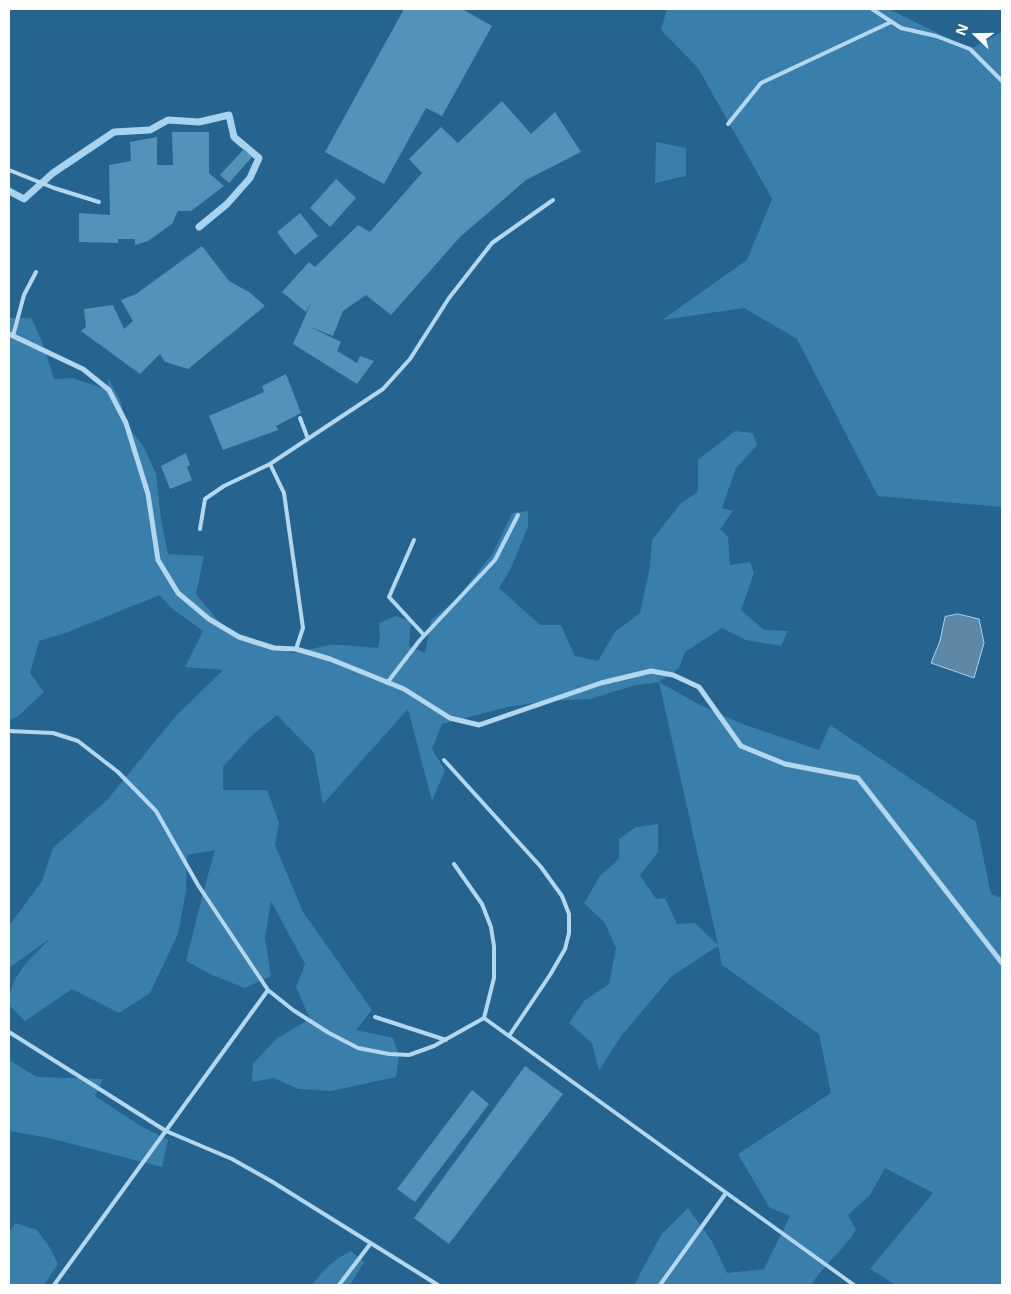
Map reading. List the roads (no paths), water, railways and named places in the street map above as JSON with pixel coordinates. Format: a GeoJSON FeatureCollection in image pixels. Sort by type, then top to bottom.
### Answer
{"type":"FeatureCollection","features":[{"type":"Feature","properties":{"kind":"street"},"geometry":{"type":"LineString","coordinates":[[11,335],[83,369],[109,390],[126,423],[148,494],[158,560],[178,593],[209,619],[239,637],[274,648],[296,649],[330,659],[404,689],[450,718],[479,725],[601,683],[651,671],[673,674],[699,687],[741,746],[785,764],[858,778],[1002,963]]}},
{"type":"Feature","properties":{"kind":"lane"},"geometry":{"type":"LineString","coordinates":[[872,9],[901,28],[936,36],[970,49],[1002,81]]}},
{"type":"Feature","properties":{"kind":"lane"},"geometry":{"type":"LineString","coordinates":[[728,124],[761,83],[891,22]]}},
{"type":"Feature","properties":{"kind":"lane"},"geometry":{"type":"LineString","coordinates":[[9,170],[54,188],[100,202]]}},
{"type":"Feature","properties":{"kind":"lane"},"geometry":{"type":"LineString","coordinates":[[200,529],[205,499],[224,486],[270,464],[384,389],[410,358],[449,298],[492,243],[553,200]]}},
{"type":"Feature","properties":{"kind":"lane"},"geometry":{"type":"LineString","coordinates":[[11,335],[24,295],[36,272]]}},
{"type":"Feature","properties":{"kind":"lane"},"geometry":{"type":"LineString","coordinates":[[300,418],[308,439]]}},
{"type":"Feature","properties":{"kind":"lane"},"geometry":{"type":"LineString","coordinates":[[270,464],[284,493],[303,628],[296,649]]}},
{"type":"Feature","properties":{"kind":"lane"},"geometry":{"type":"LineString","coordinates":[[387,683],[424,635],[494,560],[518,515]]}},
{"type":"Feature","properties":{"kind":"lane"},"geometry":{"type":"LineString","coordinates":[[414,540],[389,598],[424,635]]}},
{"type":"Feature","properties":{"kind":"lane"},"geometry":{"type":"LineString","coordinates":[[9,731],[53,733],[78,741],[118,772],[156,811],[198,884],[268,990],[329,1033],[358,1048],[389,1054],[409,1055],[434,1046],[484,1018],[494,978],[494,946],[491,927],[482,904],[454,864]]}},
{"type":"Feature","properties":{"kind":"lane"},"geometry":{"type":"LineString","coordinates":[[444,760],[541,866],[562,896],[570,914],[569,933],[565,949],[509,1036]]}},
{"type":"Feature","properties":{"kind":"lane"},"geometry":{"type":"LineString","coordinates":[[54,1285],[268,990]]}},
{"type":"Feature","properties":{"kind":"lane"},"geometry":{"type":"LineString","coordinates":[[375,1017],[446,1040]]}},
{"type":"Feature","properties":{"kind":"lane"},"geometry":{"type":"LineString","coordinates":[[484,1018],[854,1285]]}},
{"type":"Feature","properties":{"kind":"lane"},"geometry":{"type":"LineString","coordinates":[[9,1032],[166,1132],[232,1159],[438,1285]]}},
{"type":"Feature","properties":{"kind":"lane"},"geometry":{"type":"LineString","coordinates":[[660,1285],[726,1193]]}},
{"type":"Feature","properties":{"kind":"lane"},"geometry":{"type":"LineString","coordinates":[[339,1285],[371,1243]]}},
{"type":"Feature","properties":{"kind":"waterway"},"geometry":{"type":"LineString","coordinates":[[9,191],[24,199],[53,173],[114,132],[150,130],[168,120],[199,122],[229,115],[234,137],[259,158],[250,178],[227,204],[199,227]]}}]}
